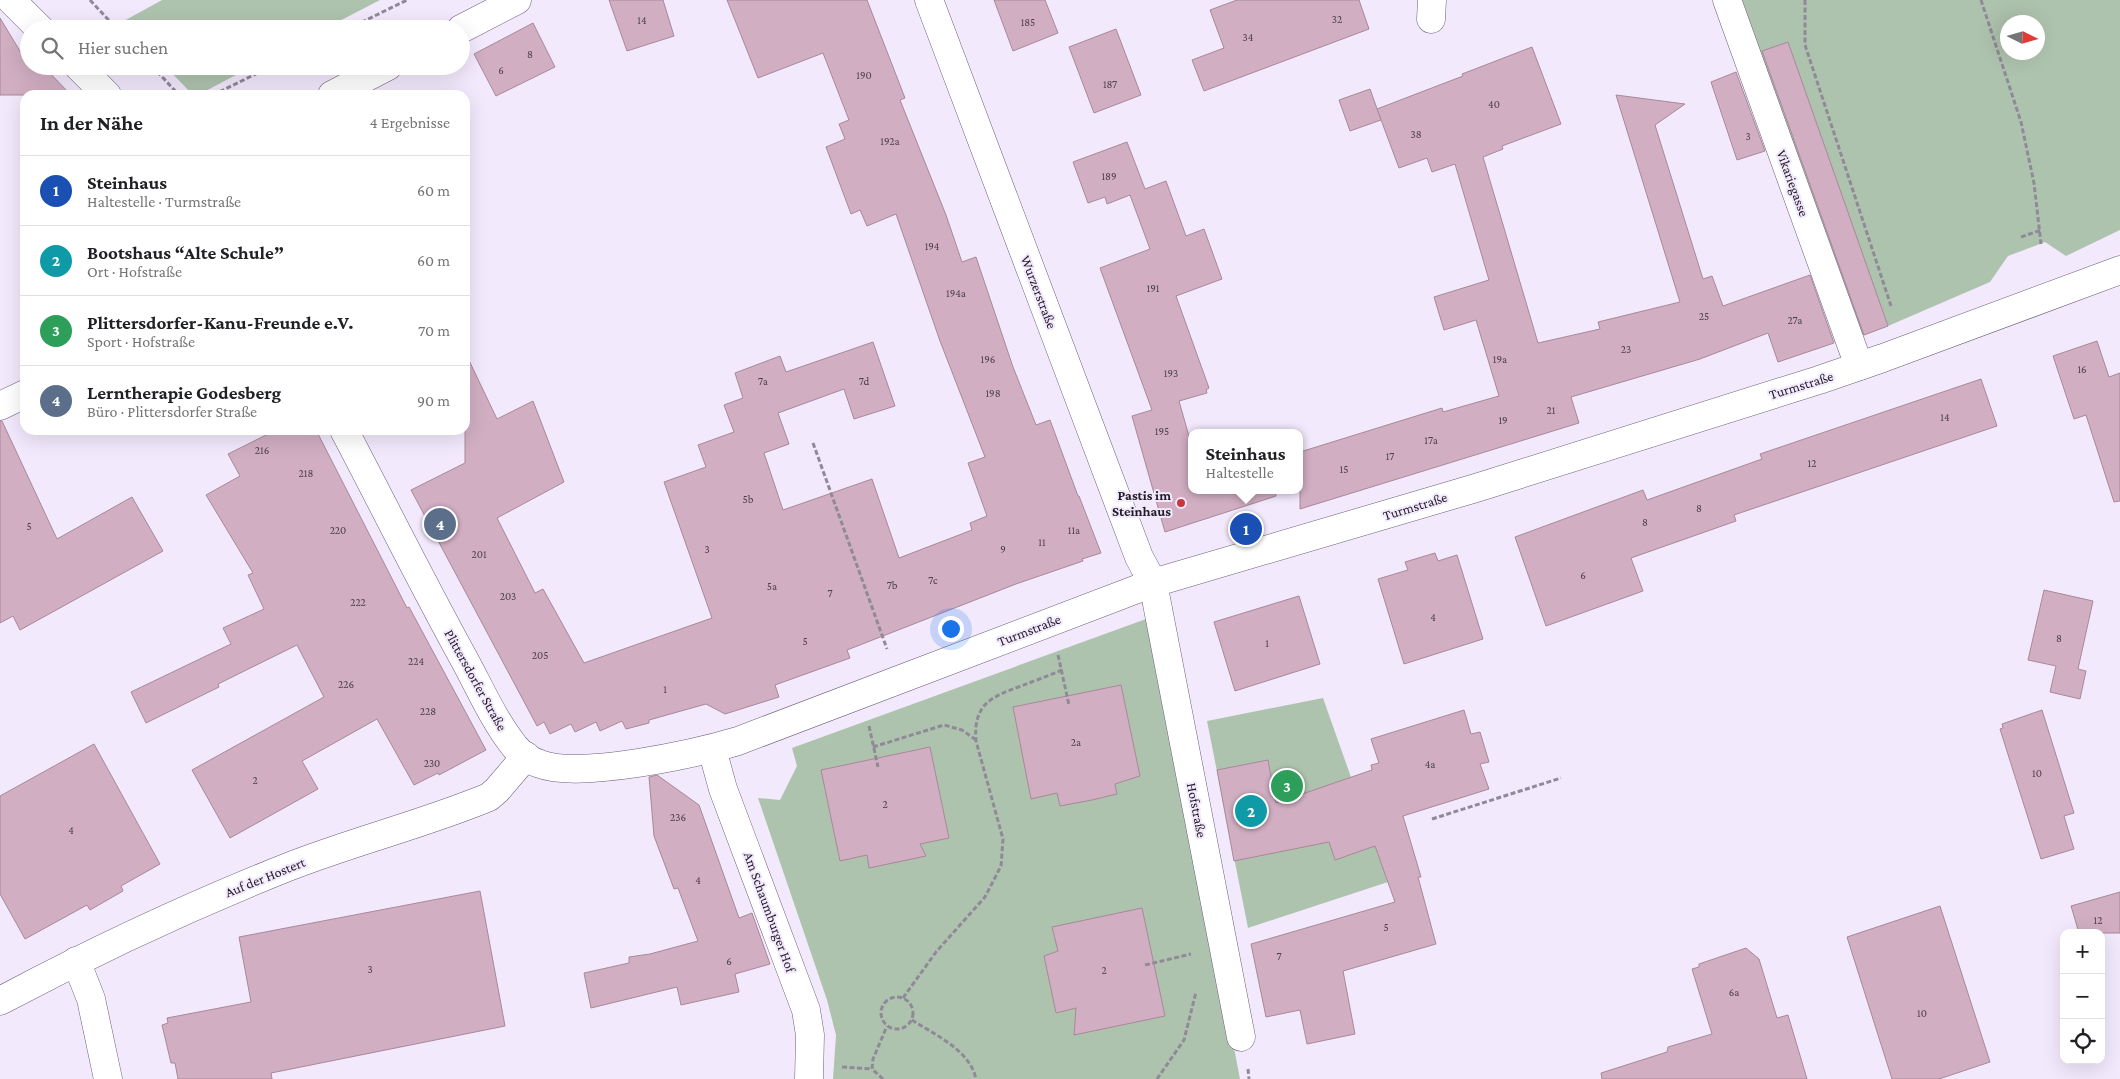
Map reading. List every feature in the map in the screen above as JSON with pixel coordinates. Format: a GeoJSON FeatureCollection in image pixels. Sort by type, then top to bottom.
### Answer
{"type":"FeatureCollection","features":[{"type":"Feature","properties":{"kind":"street"},"geometry":{"type":"LineString","coordinates":[[11,0],[31,20]]}},
{"type":"Feature","properties":{"kind":"street"},"geometry":{"type":"LineString","coordinates":[[470,24],[517,0]]}},
{"type":"Feature","properties":{"kind":"street","name":"Wurzerstraße"},"geometry":{"type":"LineString","coordinates":[[930,0],[1139,557],[1153,583]]}},
{"type":"Feature","properties":{"kind":"street","name":"Vikariegasse"},"geometry":{"type":"LineString","coordinates":[[1726,0],[1859,366]]}},
{"type":"Feature","properties":{"kind":"street"},"geometry":{"type":"LineString","coordinates":[[87,75],[102,90]]}},
{"type":"Feature","properties":{"kind":"street"},"geometry":{"type":"LineString","coordinates":[[342,90],[371,75]]}},
{"type":"Feature","properties":{"kind":"street","name":"Turmstraße"},"geometry":{"type":"LineString","coordinates":[[712,748],[738,741],[1153,583],[1476,488],[1859,366],[2120,270]]}},
{"type":"Feature","properties":{"kind":"street"},"geometry":{"type":"LineString","coordinates":[[0,406],[20,396]]}},
{"type":"Feature","properties":{"kind":"street","name":"Plittersdorfer Straße"},"geometry":{"type":"LineString","coordinates":[[347,435],[447,627],[492,710],[516,748],[539,764],[556,768],[584,768],[637,762],[712,748]]}},
{"type":"Feature","properties":{"kind":"street","name":"Hofstraße"},"geometry":{"type":"LineString","coordinates":[[1153,583],[1241,1037]]}},
{"type":"Feature","properties":{"kind":"street","name":"Am Schaumburger Hof"},"geometry":{"type":"LineString","coordinates":[[712,748],[723,789],[806,1010],[810,1035],[809,1079]]}},
{"type":"Feature","properties":{"kind":"street","name":"Auf der Hostert"},"geometry":{"type":"LineString","coordinates":[[0,1001],[138,931],[289,867],[489,796],[498,790],[526,756]]}},
{"type":"Feature","properties":{"kind":"street"},"geometry":{"type":"LineString","coordinates":[[76,961],[91,999],[108,1079]]}},
{"type":"Feature","properties":{"kind":"path"},"geometry":{"type":"LineString","coordinates":[[90,0],[109,20]]}},
{"type":"Feature","properties":{"kind":"path"},"geometry":{"type":"LineString","coordinates":[[366,20],[406,0]]}},
{"type":"Feature","properties":{"kind":"path"},"geometry":{"type":"LineString","coordinates":[[1805,0],[1805,45],[1891,306]]}},
{"type":"Feature","properties":{"kind":"path"},"geometry":{"type":"LineString","coordinates":[[1981,0],[2020,122],[2034,183],[2041,230],[2041,244]]}},
{"type":"Feature","properties":{"kind":"path"},"geometry":{"type":"LineString","coordinates":[[160,75],[174,90]]}},
{"type":"Feature","properties":{"kind":"path"},"geometry":{"type":"LineString","coordinates":[[223,90],[254,75]]}},
{"type":"Feature","properties":{"kind":"path"},"geometry":{"type":"LineString","coordinates":[[2021,237],[2041,230]]}},
{"type":"Feature","properties":{"kind":"path"},"geometry":{"type":"LineString","coordinates":[[813,443],[898,680]]}},
{"type":"Feature","properties":{"kind":"path"},"geometry":{"type":"LineString","coordinates":[[1057,651],[1069,705]]}},
{"type":"Feature","properties":{"kind":"path"},"geometry":{"type":"LineString","coordinates":[[903,998],[936,952],[985,897],[1001,866],[1003,839],[976,741],[976,730],[980,712],[994,696],[1062,670]]}},
{"type":"Feature","properties":{"kind":"path"},"geometry":{"type":"LineString","coordinates":[[868,721],[878,767]]}},
{"type":"Feature","properties":{"kind":"path"},"geometry":{"type":"LineString","coordinates":[[873,747],[944,725],[962,730],[976,741]]}},
{"type":"Feature","properties":{"kind":"path"},"geometry":{"type":"LineString","coordinates":[[1432,819],[1561,778]]}},
{"type":"Feature","properties":{"kind":"path"},"geometry":{"type":"LineString","coordinates":[[1145,965],[1195,953]]}},
{"type":"Feature","properties":{"kind":"path"},"geometry":{"type":"LineString","coordinates":[[1157,1079],[1184,1040],[1196,996],[1196,987]]}},
{"type":"Feature","properties":{"kind":"path"},"geometry":{"type":"LineString","coordinates":[[895,996],[903,998],[912,1007],[914,1014],[912,1020],[906,1027],[896,1029],[887,1026],[882,1020],[883,1004],[895,996]]}},
{"type":"Feature","properties":{"kind":"path"},"geometry":{"type":"LineString","coordinates":[[912,1020],[968,1059],[976,1079]]}},
{"type":"Feature","properties":{"kind":"path"},"geometry":{"type":"LineString","coordinates":[[872,1070],[873,1059],[887,1026]]}},
{"type":"Feature","properties":{"kind":"path"},"geometry":{"type":"LineString","coordinates":[[835,1066],[872,1070],[883,1079]]}},
{"type":"Feature","properties":{"kind":"green space"},"geometry":{"type":"Polygon","coordinates":[[[162,0],[380,0],[341,20],[126,20],[162,0]]]}},
{"type":"Feature","properties":{"kind":"green space"},"geometry":{"type":"Polygon","coordinates":[[[1740,0],[2120,0],[2120,230],[2066,256],[2045,242],[2008,256],[1990,282],[1859,337],[1740,0]]]}},
{"type":"Feature","properties":{"kind":"green space"},"geometry":{"type":"Polygon","coordinates":[[[174,75],[236,75],[207,90],[188,90],[174,75]]]}},
{"type":"Feature","properties":{"kind":"green space"},"geometry":{"type":"Polygon","coordinates":[[[1146,619],[1215,949],[1240,1079],[833,1079],[836,1035],[827,1000],[758,798],[780,800],[797,766],[792,748],[1146,619]]]}},
{"type":"Feature","properties":{"kind":"green space"},"geometry":{"type":"Polygon","coordinates":[[[1323,698],[1388,882],[1248,928],[1207,721],[1323,698]]]}},
{"type":"Feature","properties":{"kind":"building"},"geometry":{"type":"Polygon","coordinates":[[[609,0],[663,0],[674,36],[627,51],[609,0]]]}},
{"type":"Feature","properties":{"kind":"building"},"geometry":{"type":"Polygon","coordinates":[[[727,0],[867,0],[905,98],[900,100],[946,215],[962,262],[976,257],[1013,367],[1036,425],[1050,420],[1101,553],[847,650],[850,658],[775,685],[779,697],[725,714],[706,704],[649,720],[649,723],[626,729],[622,721],[600,731],[596,722],[575,732],[571,724],[550,734],[544,722],[537,726],[411,490],[465,463],[465,435],[470,435],[470,362],[497,419],[533,401],[564,482],[497,518],[535,593],[543,589],[584,663],[712,618],[664,482],[706,467],[698,445],[734,432],[724,405],[743,398],[735,373],[780,356],[786,372],[873,342],[895,406],[854,419],[844,389],[778,413],[789,444],[764,453],[783,510],[872,479],[899,558],[972,530],[970,523],[987,516],[968,463],[985,457],[940,341],[896,214],[867,226],[860,210],[851,214],[826,147],[845,139],[839,124],[849,120],[823,53],[758,78],[727,0]]]}},
{"type":"Feature","properties":{"kind":"building"},"geometry":{"type":"Polygon","coordinates":[[[994,0],[1045,0],[1058,33],[1013,51],[994,0]]]}},
{"type":"Feature","properties":{"kind":"building"},"geometry":{"type":"Polygon","coordinates":[[[1237,0],[1359,0],[1369,29],[1204,91],[1192,60],[1224,48],[1210,10],[1237,0]]]}},
{"type":"Feature","properties":{"kind":"building"},"geometry":{"type":"Polygon","coordinates":[[[0,18],[20,51],[20,75],[52,75],[66,90],[20,90],[20,95],[0,95],[0,18]]]}},
{"type":"Feature","properties":{"kind":"building"},"geometry":{"type":"Polygon","coordinates":[[[533,23],[555,67],[496,96],[474,54],[533,23]]]}},
{"type":"Feature","properties":{"kind":"building"},"geometry":{"type":"Polygon","coordinates":[[[1116,29],[1141,95],[1094,113],[1069,47],[1116,29]]]}},
{"type":"Feature","properties":{"kind":"building"},"geometry":{"type":"Polygon","coordinates":[[[1788,42],[1888,326],[1864,335],[1762,51],[1788,42]]]}},
{"type":"Feature","properties":{"kind":"building"},"geometry":{"type":"Polygon","coordinates":[[[1532,47],[1561,124],[1502,146],[1503,149],[1483,157],[1538,343],[1600,329],[1598,322],[1680,302],[1616,95],[1685,104],[1655,125],[1703,279],[1712,276],[1723,306],[1810,275],[1834,343],[1778,362],[1768,333],[1700,359],[1571,397],[1579,423],[1300,509],[1300,494],[1303,494],[1303,451],[1442,408],[1443,412],[1499,396],[1476,320],[1444,330],[1434,297],[1489,280],[1455,164],[1432,172],[1427,158],[1399,168],[1377,109],[1463,76],[1462,74],[1532,47]]]}},
{"type":"Feature","properties":{"kind":"building"},"geometry":{"type":"Polygon","coordinates":[[[1736,72],[1765,151],[1737,160],[1711,82],[1736,72]]]}},
{"type":"Feature","properties":{"kind":"building"},"geometry":{"type":"Polygon","coordinates":[[[1370,89],[1381,120],[1350,131],[1339,100],[1370,89]]]}},
{"type":"Feature","properties":{"kind":"building"},"geometry":{"type":"Polygon","coordinates":[[[1127,142],[1145,189],[1166,181],[1186,236],[1204,229],[1222,279],[1176,296],[1209,388],[1206,390],[1207,393],[1179,401],[1188,433],[1188,494],[1276,494],[1276,496],[1165,532],[1132,416],[1152,410],[1100,268],[1150,249],[1130,195],[1107,204],[1105,197],[1088,203],[1073,162],[1127,142]]]}},
{"type":"Feature","properties":{"kind":"building"},"geometry":{"type":"Polygon","coordinates":[[[2097,341],[2109,377],[2120,373],[2120,501],[2114,502],[2086,415],[2074,419],[2053,356],[2097,341]]]}},
{"type":"Feature","properties":{"kind":"building"},"geometry":{"type":"Polygon","coordinates":[[[1981,379],[1997,426],[1734,515],[1736,521],[1631,558],[1643,591],[1546,626],[1515,537],[1643,490],[1647,500],[1762,459],[1760,454],[1981,379]]]}},
{"type":"Feature","properties":{"kind":"building"},"geometry":{"type":"Polygon","coordinates":[[[0,421],[2,421],[57,539],[132,497],[163,551],[20,630],[13,616],[0,623],[0,421]]]}},
{"type":"Feature","properties":{"kind":"building"},"geometry":{"type":"Polygon","coordinates":[[[266,435],[319,435],[407,608],[409,607],[486,750],[439,775],[438,773],[414,785],[377,719],[302,761],[318,789],[230,838],[192,770],[324,697],[297,645],[218,684],[219,687],[146,723],[131,692],[231,644],[223,628],[264,609],[248,575],[253,573],[206,495],[240,476],[228,454],[266,435]]]}},
{"type":"Feature","properties":{"kind":"building"},"geometry":{"type":"Polygon","coordinates":[[[1435,553],[1438,561],[1457,555],[1483,639],[1404,664],[1378,579],[1408,570],[1405,562],[1435,553]]]}},
{"type":"Feature","properties":{"kind":"building"},"geometry":{"type":"Polygon","coordinates":[[[2044,590],[2093,601],[2078,669],[2086,671],[2080,699],[2050,692],[2056,666],[2028,660],[2044,590]]]}},
{"type":"Feature","properties":{"kind":"building"},"geometry":{"type":"Polygon","coordinates":[[[1299,596],[1320,664],[1235,691],[1214,622],[1299,596]]]}},
{"type":"Feature","properties":{"kind":"building"},"geometry":{"type":"Polygon","coordinates":[[[1121,685],[1140,776],[1115,784],[1117,794],[1092,800],[1060,806],[1057,793],[1031,799],[1013,707],[1121,685]]]}},
{"type":"Feature","properties":{"kind":"building"},"geometry":{"type":"Polygon","coordinates":[[[1464,710],[1471,734],[1480,732],[1489,762],[1480,764],[1489,789],[1403,816],[1421,877],[1418,877],[1436,944],[1343,971],[1355,1034],[1307,1044],[1300,1010],[1266,1017],[1251,944],[1395,902],[1375,846],[1335,860],[1329,842],[1234,861],[1217,770],[1268,760],[1276,803],[1372,770],[1371,765],[1379,763],[1371,739],[1464,710]]]}},
{"type":"Feature","properties":{"kind":"building"},"geometry":{"type":"Polygon","coordinates":[[[2042,710],[2074,813],[2064,816],[2074,849],[2041,859],[2000,729],[2003,728],[2002,724],[2042,710]]]}},
{"type":"Feature","properties":{"kind":"building"},"geometry":{"type":"Polygon","coordinates":[[[94,744],[160,864],[121,886],[123,891],[90,910],[87,905],[25,939],[0,894],[0,796],[94,744]]]}},
{"type":"Feature","properties":{"kind":"building"},"geometry":{"type":"Polygon","coordinates":[[[930,747],[949,838],[920,844],[926,856],[869,868],[867,855],[840,861],[821,770],[930,747]]]}},
{"type":"Feature","properties":{"kind":"building"},"geometry":{"type":"Polygon","coordinates":[[[657,775],[699,805],[739,918],[752,913],[770,964],[735,974],[739,992],[681,1005],[677,987],[591,1008],[584,973],[629,963],[629,957],[650,954],[698,941],[678,888],[674,889],[654,836],[649,777],[657,775]]]}},
{"type":"Feature","properties":{"kind":"building"},"geometry":{"type":"Polygon","coordinates":[[[480,891],[505,1026],[271,1073],[272,1079],[178,1079],[175,1063],[171,1063],[162,1025],[168,1023],[167,1018],[251,1002],[239,937],[480,891]]]}},
{"type":"Feature","properties":{"kind":"building"},"geometry":{"type":"Polygon","coordinates":[[[2120,892],[2120,933],[2105,933],[2105,929],[2078,929],[2071,906],[2120,892]]]}},
{"type":"Feature","properties":{"kind":"building"},"geometry":{"type":"Polygon","coordinates":[[[1940,906],[1990,1062],[1939,1079],[1892,1079],[1847,937],[1940,906]]]}},
{"type":"Feature","properties":{"kind":"building"},"geometry":{"type":"Polygon","coordinates":[[[1142,908],[1165,1016],[1074,1035],[1076,1008],[1056,1013],[1044,956],[1058,951],[1052,927],[1142,908]]]}},
{"type":"Feature","properties":{"kind":"building"},"geometry":{"type":"Polygon","coordinates":[[[1746,948],[1759,959],[1777,1018],[1788,1015],[1807,1079],[1602,1079],[1601,1073],[1667,1052],[1668,1047],[1712,1034],[1692,969],[1699,967],[1699,964],[1746,948]]]}},
{"type":"Feature","properties":{"kind":"place","name":"Pastis im Steinhaus"},"geometry":{"type":"Point","coordinates":[1181,503]}},
{"type":"Feature","properties":{"kind":"place","name":"Lerntherapie Godesberg"},"geometry":{"type":"Point","coordinates":[440,524]}},
{"type":"Feature","properties":{"kind":"place","name":"Steinhaus"},"geometry":{"type":"Point","coordinates":[1246,529]}},
{"type":"Feature","properties":{"kind":"place","name":"Plittersdorfer-Kanu-Freunde e.V."},"geometry":{"type":"Point","coordinates":[1287,786]}},
{"type":"Feature","properties":{"kind":"place","name":"Bootshaus “Alte Schule”"},"geometry":{"type":"Point","coordinates":[1251,811]}}]}
